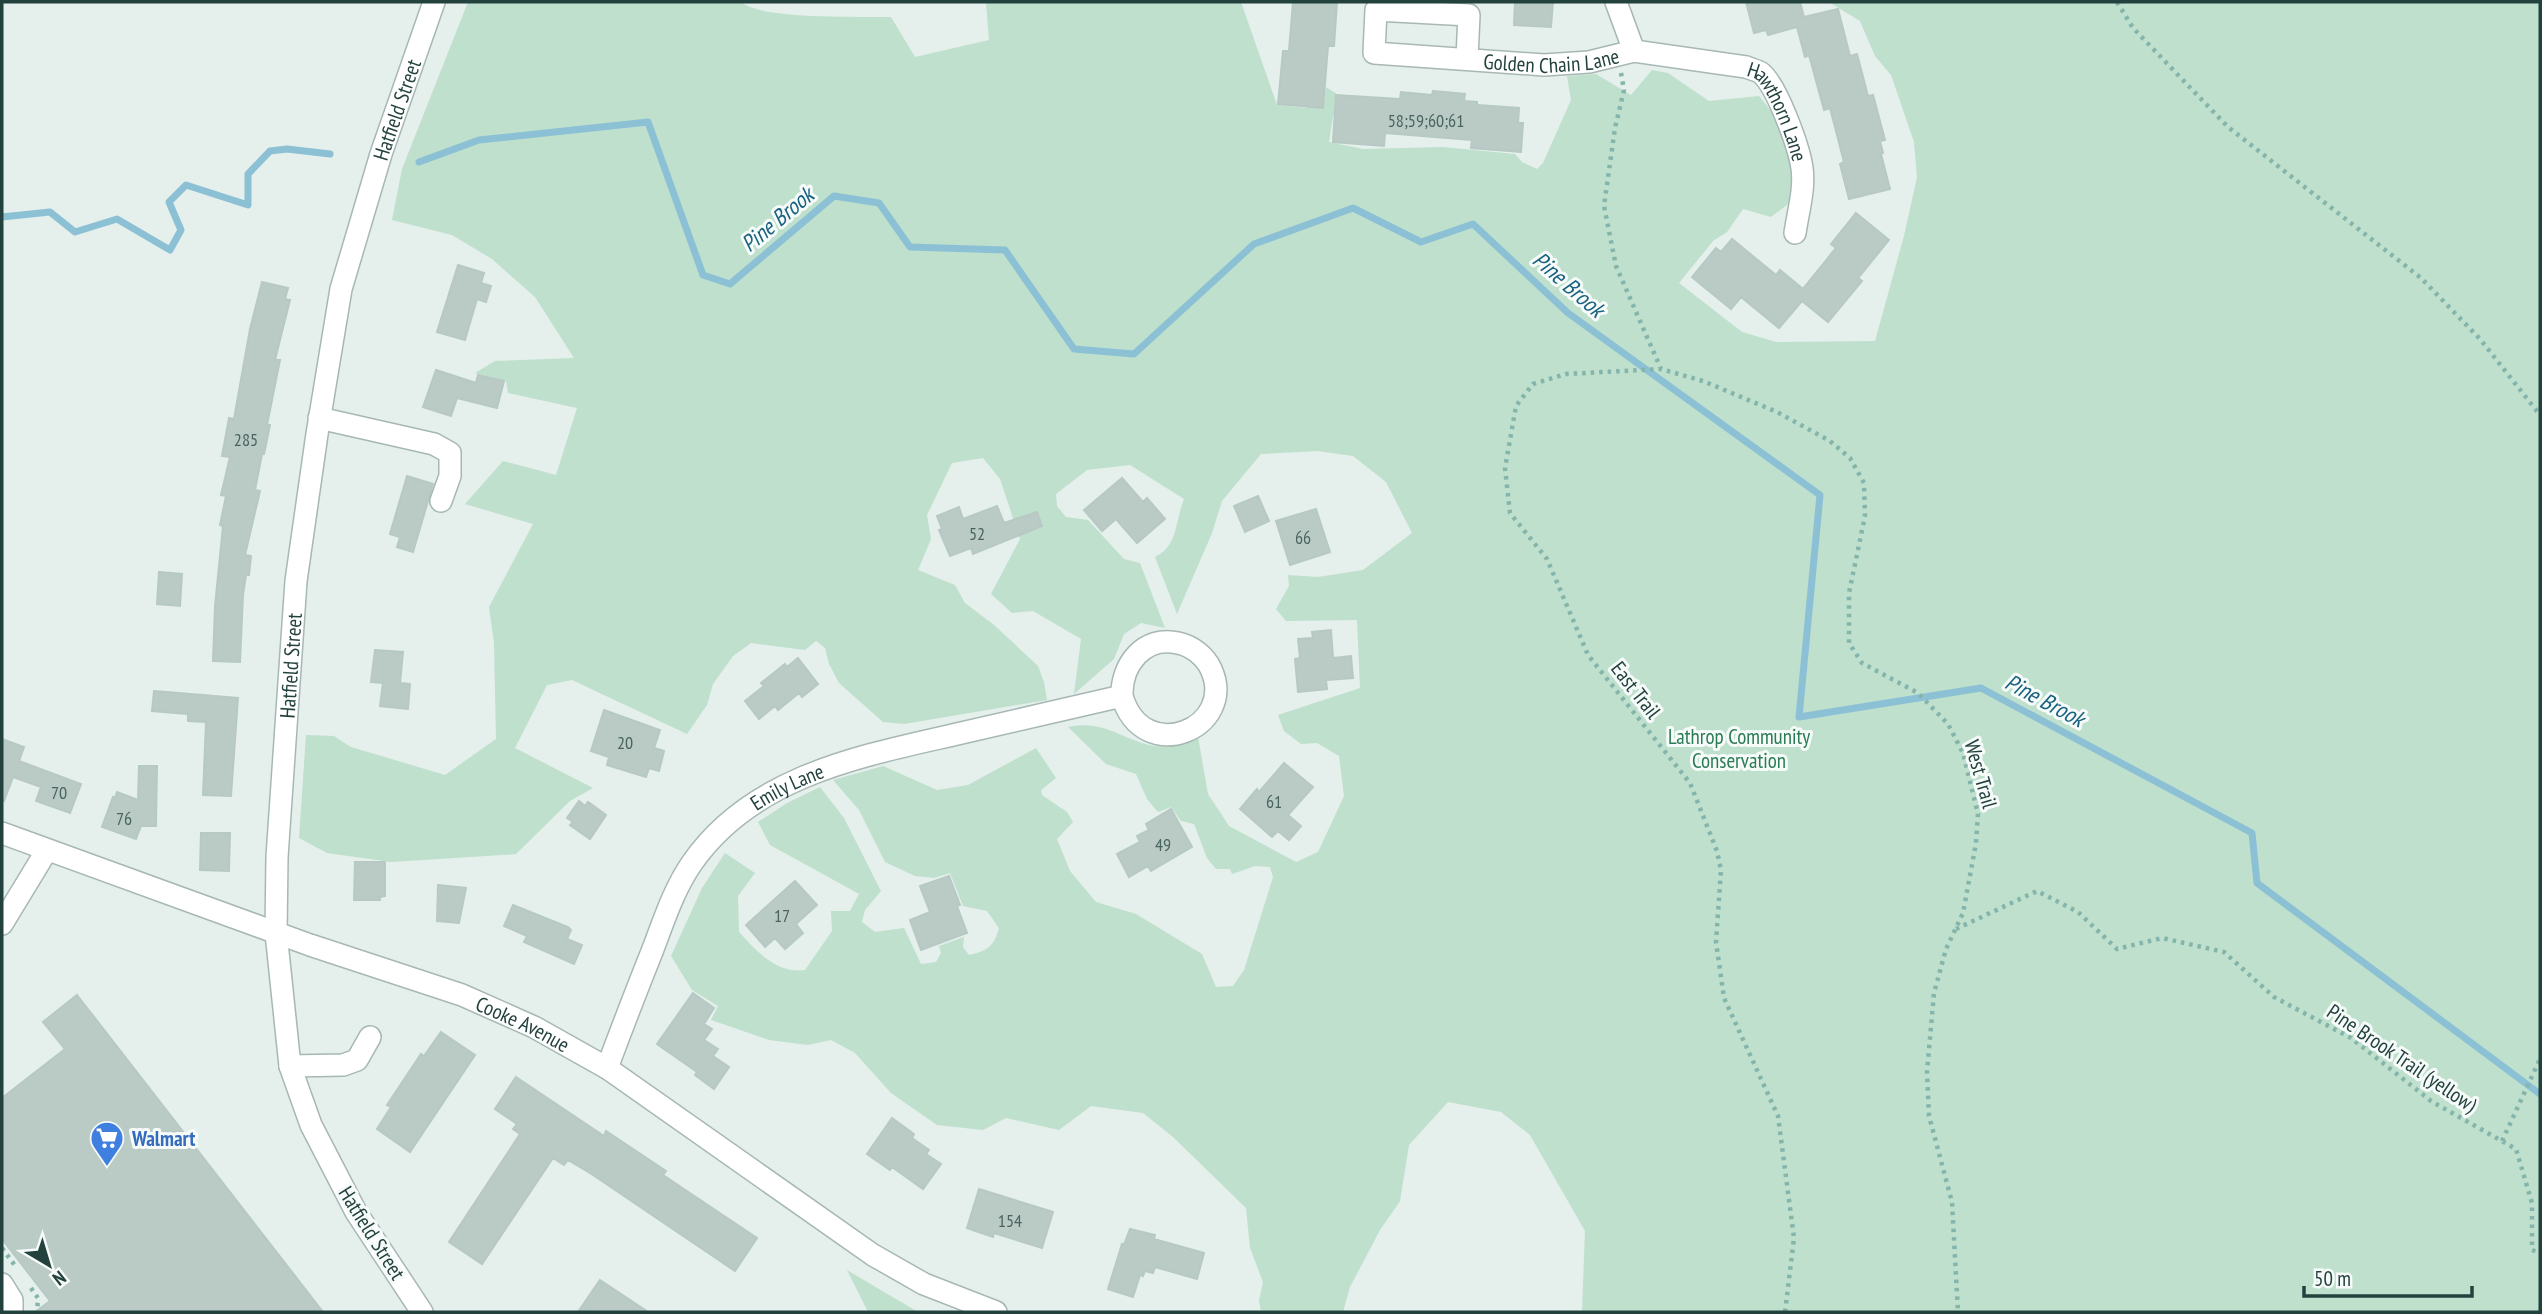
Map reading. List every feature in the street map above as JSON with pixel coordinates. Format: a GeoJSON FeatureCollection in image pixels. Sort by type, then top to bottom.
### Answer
{"type":"FeatureCollection","features":[{"type":"Feature","properties":{"kind":"street","name":"Hatfield Street"},"geometry":{"type":"LineString","coordinates":[[422,1312],[356,1212],[311,1125],[290,1066],[276,933],[278,843],[296,581],[319,418],[341,289],[381,154],[434,2]]}},
{"type":"Feature","properties":{"kind":"street"},"geometry":{"type":"LineString","coordinates":[[1616,2],[1634,51]]}},
{"type":"Feature","properties":{"kind":"street","name":"Golden Chain Lane"},"geometry":{"type":"LineString","coordinates":[[1466,58],[1469,15],[1376,10],[1374,53],[1544,65],[1589,62],[1634,51]]}},
{"type":"Feature","properties":{"kind":"street","name":"Hawthorn Lane"},"geometry":{"type":"LineString","coordinates":[[1634,51],[1746,67],[1760,73],[1776,96],[1798,149],[1802,190],[1795,233]]}},
{"type":"Feature","properties":{"kind":"street"},"geometry":{"type":"LineString","coordinates":[[319,418],[434,444],[450,453],[450,476],[441,501]]}},
{"type":"Feature","properties":{"kind":"street"},"geometry":{"type":"LineString","coordinates":[[1160,642],[1181,643],[1199,653],[1206,661],[1214,680],[1215,691],[1209,711],[1195,727],[1176,735],[1155,733],[1136,723],[1122,696],[1123,675],[1128,666],[1141,650],[1160,642]]}},
{"type":"Feature","properties":{"kind":"street","name":"Emily Lane"},"geometry":{"type":"LineString","coordinates":[[607,1068],[674,894],[692,862],[733,818],[763,796],[829,767],[903,746],[1122,696]]}},
{"type":"Feature","properties":{"kind":"street","name":"Cooke Avenue"},"geometry":{"type":"LineString","coordinates":[[2,833],[276,933],[462,995],[534,1027],[607,1068],[873,1255],[925,1284],[996,1312]]}},
{"type":"Feature","properties":{"kind":"street"},"geometry":{"type":"LineString","coordinates":[[2,924],[47,850]]}},
{"type":"Feature","properties":{"kind":"street"},"geometry":{"type":"LineString","coordinates":[[290,1066],[350,1063],[357,1060],[370,1037]]}},
{"type":"Feature","properties":{"kind":"street"},"geometry":{"type":"LineString","coordinates":[[2,1284],[12,1300],[12,1312]]}},
{"type":"Feature","properties":{"kind":"path"},"geometry":{"type":"LineString","coordinates":[[2117,2],[2133,28],[2228,127],[2421,278],[2480,339],[2540,415]]}},
{"type":"Feature","properties":{"kind":"path"},"geometry":{"type":"LineString","coordinates":[[1621,72],[1624,90],[1615,128],[1604,205],[1616,266],[1660,369]]}},
{"type":"Feature","properties":{"kind":"path","name":"East Trail"},"geometry":{"type":"LineString","coordinates":[[1660,369],[1566,374],[1533,384],[1516,406],[1505,468],[1510,513],[1547,559],[1588,654],[1690,783],[1717,851],[1721,870],[1716,942],[1724,998],[1778,1116],[1794,1238],[1785,1312]]}},
{"type":"Feature","properties":{"kind":"path","name":"West Trail"},"geometry":{"type":"LineString","coordinates":[[1660,369],[1703,381],[1777,412],[1830,441],[1850,458],[1864,483],[1865,516],[1849,593],[1849,643],[1862,663],[1918,693],[1948,724],[1963,753],[1978,814],[1976,843],[1963,913],[1946,949],[1934,993],[1927,1073],[1929,1116],[1952,1202],[1958,1312]]}},
{"type":"Feature","properties":{"kind":"path","name":"Pine Brook Trail (yellow)"},"geometry":{"type":"LineString","coordinates":[[1955,929],[2037,891],[2078,912],[2117,949],[2162,938],[2224,952],[2274,997],[2351,1038],[2431,1101],[2516,1149],[2532,1203],[2532,1250],[2540,1253]]}},
{"type":"Feature","properties":{"kind":"path"},"geometry":{"type":"LineString","coordinates":[[2502,1141],[2540,1059]]}},
{"type":"Feature","properties":{"kind":"green space","name":"Lathrop Community Conservation"},"geometry":{"type":"Polygon","coordinates":[[[468,2],[741,2],[769,12],[835,17],[891,17],[915,57],[989,40],[986,2],[1241,2],[1277,105],[1306,108],[1306,102],[1324,103],[1326,87],[1340,96],[1339,111],[1333,116],[1329,142],[1363,149],[1443,147],[1515,154],[1522,162],[1537,169],[1543,163],[1571,100],[1567,76],[1596,74],[1631,95],[1652,70],[1668,73],[1709,101],[1759,96],[1776,117],[1792,163],[1794,189],[1788,204],[1771,217],[1743,209],[1727,232],[1713,241],[1679,283],[1742,332],[1776,342],[1875,341],[1917,177],[1914,142],[1891,75],[1875,56],[1860,21],[1829,2],[2540,2],[2540,1312],[1582,1312],[1585,1231],[1530,1135],[1501,1112],[1448,1102],[1409,1145],[1400,1201],[1380,1230],[1350,1287],[1343,1312],[1261,1312],[1259,1301],[1263,1282],[1250,1248],[1246,1208],[1173,1137],[1143,1113],[1091,1106],[1059,1130],[1006,1118],[983,1130],[937,1125],[891,1093],[855,1053],[831,1040],[808,1045],[769,1040],[711,1020],[718,1006],[692,990],[671,956],[702,888],[725,853],[755,873],[738,896],[739,932],[768,960],[785,968],[805,970],[832,931],[831,911],[850,911],[859,894],[770,845],[758,822],[787,803],[820,787],[844,818],[881,891],[865,910],[862,922],[875,932],[904,928],[921,964],[936,962],[941,953],[939,946],[964,937],[963,947],[969,955],[989,947],[999,928],[987,911],[963,906],[950,873],[934,878],[915,876],[885,862],[859,810],[833,780],[883,766],[937,790],[968,785],[1036,748],[1056,778],[1041,790],[1042,795],[1067,812],[1073,822],[1057,839],[1070,871],[1096,902],[1136,914],[1202,954],[1216,987],[1233,986],[1244,970],[1264,906],[1273,877],[1270,867],[1255,866],[1232,874],[1230,869],[1216,869],[1207,858],[1194,824],[1181,821],[1171,807],[1158,812],[1147,799],[1136,774],[1106,764],[1068,727],[1086,725],[1102,728],[1145,744],[1160,746],[1178,745],[1198,737],[1208,794],[1229,826],[1296,862],[1318,852],[1344,796],[1339,756],[1317,743],[1301,744],[1284,731],[1278,715],[1360,688],[1357,620],[1286,621],[1276,609],[1289,586],[1288,575],[1318,577],[1363,570],[1412,533],[1386,482],[1353,456],[1317,451],[1261,454],[1222,501],[1212,533],[1177,614],[1155,557],[1168,547],[1172,540],[1184,499],[1130,465],[1087,470],[1056,494],[1057,506],[1066,517],[1088,520],[1124,559],[1140,563],[1165,628],[1141,623],[1124,634],[1114,659],[1074,694],[1081,639],[1033,611],[1012,613],[991,594],[1020,539],[1000,479],[983,458],[952,463],[927,515],[931,539],[918,570],[955,585],[965,603],[994,625],[1038,666],[1047,700],[904,724],[883,722],[839,683],[829,664],[825,648],[816,641],[805,650],[751,643],[733,656],[713,684],[707,705],[687,734],[572,680],[547,685],[515,748],[593,788],[570,801],[516,854],[391,862],[327,853],[299,838],[306,735],[334,736],[351,747],[445,775],[496,739],[494,643],[489,607],[533,524],[465,504],[503,461],[556,475],[577,408],[508,393],[506,381],[475,373],[495,361],[574,358],[535,297],[492,259],[452,235],[392,220],[402,169],[468,2]]]}},
{"type":"Feature","properties":{"kind":"green space"},"geometry":{"type":"Polygon","coordinates":[[[847,1270],[918,1312],[868,1312],[847,1270]]]}},
{"type":"Feature","properties":{"kind":"building"},"geometry":{"type":"Polygon","coordinates":[[[1293,2],[1337,2],[1334,46],[1328,46],[1323,108],[1278,104],[1283,51],[1289,51],[1293,2]]]}},
{"type":"Feature","properties":{"kind":"building"},"geometry":{"type":"Polygon","coordinates":[[[1515,2],[1553,2],[1551,27],[1514,25],[1515,2]]]}},
{"type":"Feature","properties":{"kind":"building"},"geometry":{"type":"Polygon","coordinates":[[[1746,2],[1800,2],[1804,17],[1838,9],[1850,56],[1857,54],[1868,96],[1873,95],[1885,140],[1880,141],[1881,154],[1890,189],[1849,199],[1840,164],[1844,162],[1830,108],[1824,110],[1809,55],[1805,57],[1797,27],[1768,35],[1766,30],[1754,33],[1746,2]]]}},
{"type":"Feature","properties":{"kind":"building"},"geometry":{"type":"Polygon","coordinates":[[[1433,91],[1465,94],[1464,101],[1477,102],[1477,105],[1519,108],[1518,123],[1523,123],[1521,152],[1471,148],[1472,140],[1385,133],[1384,146],[1333,142],[1336,95],[1400,99],[1401,92],[1432,95],[1433,91]]]}},
{"type":"Feature","properties":{"kind":"building"},"geometry":{"type":"Polygon","coordinates":[[[1856,213],[1889,240],[1858,278],[1862,281],[1828,322],[1802,301],[1779,328],[1741,297],[1731,309],[1692,277],[1716,248],[1721,252],[1732,239],[1776,275],[1780,270],[1803,289],[1836,248],[1831,244],[1856,213]]]}},
{"type":"Feature","properties":{"kind":"building"},"geometry":{"type":"Polygon","coordinates":[[[458,265],[484,273],[481,283],[491,286],[486,302],[477,299],[465,340],[437,332],[458,265]]]}},
{"type":"Feature","properties":{"kind":"building"},"geometry":{"type":"Polygon","coordinates":[[[262,282],[288,288],[285,299],[290,300],[275,360],[280,360],[267,425],[270,425],[255,490],[260,491],[245,555],[251,556],[243,595],[240,662],[213,661],[223,526],[220,525],[226,496],[221,495],[230,457],[222,456],[229,418],[234,419],[250,329],[262,282]]]}},
{"type":"Feature","properties":{"kind":"building"},"geometry":{"type":"Polygon","coordinates":[[[436,370],[476,383],[478,375],[504,381],[497,408],[457,398],[451,416],[423,407],[436,370]]]}},
{"type":"Feature","properties":{"kind":"building"},"geometry":{"type":"Polygon","coordinates":[[[407,476],[433,484],[413,552],[397,547],[400,537],[390,534],[407,476]]]}},
{"type":"Feature","properties":{"kind":"building"},"geometry":{"type":"Polygon","coordinates":[[[1122,478],[1143,502],[1147,498],[1165,519],[1137,543],[1116,519],[1102,531],[1084,510],[1122,478]]]}},
{"type":"Feature","properties":{"kind":"building"},"geometry":{"type":"Polygon","coordinates":[[[1258,496],[1269,521],[1245,532],[1234,506],[1258,496]]]}},
{"type":"Feature","properties":{"kind":"building"},"geometry":{"type":"Polygon","coordinates":[[[997,506],[1004,523],[1037,512],[1042,526],[973,554],[971,548],[950,556],[939,530],[942,529],[937,516],[959,507],[963,519],[997,506]]]}},
{"type":"Feature","properties":{"kind":"building"},"geometry":{"type":"Polygon","coordinates":[[[1316,509],[1330,552],[1290,565],[1276,521],[1316,509]]]}},
{"type":"Feature","properties":{"kind":"building"},"geometry":{"type":"Polygon","coordinates":[[[159,572],[182,574],[180,606],[157,604],[159,572]]]}},
{"type":"Feature","properties":{"kind":"building"},"geometry":{"type":"Polygon","coordinates":[[[1331,630],[1333,658],[1351,656],[1353,678],[1326,680],[1327,689],[1298,692],[1295,659],[1300,658],[1298,639],[1313,638],[1312,632],[1331,630]]]}},
{"type":"Feature","properties":{"kind":"building"},"geometry":{"type":"Polygon","coordinates":[[[375,650],[403,652],[400,683],[410,684],[408,709],[380,706],[383,683],[371,682],[375,650]]]}},
{"type":"Feature","properties":{"kind":"building"},"geometry":{"type":"Polygon","coordinates":[[[798,658],[818,684],[802,697],[799,693],[778,710],[775,706],[759,719],[745,701],[764,686],[761,683],[785,664],[787,667],[798,658]]]}},
{"type":"Feature","properties":{"kind":"building"},"geometry":{"type":"Polygon","coordinates":[[[154,691],[238,698],[231,796],[203,795],[206,722],[188,721],[188,714],[152,711],[154,691]]]}},
{"type":"Feature","properties":{"kind":"building"},"geometry":{"type":"Polygon","coordinates":[[[604,710],[660,730],[654,748],[664,751],[659,771],[649,768],[646,777],[607,765],[609,757],[591,751],[604,710]]]}},
{"type":"Feature","properties":{"kind":"building"},"geometry":{"type":"Polygon","coordinates":[[[2,739],[24,747],[19,761],[81,784],[70,813],[36,801],[41,787],[13,777],[2,801],[2,739]]]}},
{"type":"Feature","properties":{"kind":"building"},"geometry":{"type":"Polygon","coordinates":[[[1284,763],[1313,787],[1288,815],[1301,826],[1289,840],[1278,831],[1272,837],[1240,809],[1284,763]]]}},
{"type":"Feature","properties":{"kind":"building"},"geometry":{"type":"Polygon","coordinates":[[[139,766],[157,766],[156,826],[141,826],[136,839],[102,827],[117,792],[138,800],[139,766]]]}},
{"type":"Feature","properties":{"kind":"building"},"geometry":{"type":"Polygon","coordinates":[[[579,801],[585,806],[588,802],[606,815],[590,839],[570,825],[573,822],[567,818],[579,801]]]}},
{"type":"Feature","properties":{"kind":"building"},"geometry":{"type":"Polygon","coordinates":[[[1171,809],[1192,847],[1151,871],[1148,866],[1129,877],[1117,854],[1140,842],[1137,836],[1149,830],[1146,824],[1171,809]]]}},
{"type":"Feature","properties":{"kind":"building"},"geometry":{"type":"Polygon","coordinates":[[[201,833],[230,833],[229,871],[200,870],[201,833]]]}},
{"type":"Feature","properties":{"kind":"building"},"geometry":{"type":"Polygon","coordinates":[[[355,862],[385,862],[385,896],[380,897],[380,900],[354,900],[355,862]]]}},
{"type":"Feature","properties":{"kind":"building"},"geometry":{"type":"Polygon","coordinates":[[[949,876],[967,933],[921,950],[910,920],[930,912],[920,886],[949,876]]]}},
{"type":"Feature","properties":{"kind":"building"},"geometry":{"type":"Polygon","coordinates":[[[795,881],[817,905],[796,924],[803,933],[785,949],[775,938],[765,947],[746,925],[795,881]]]}},
{"type":"Feature","properties":{"kind":"building"},"geometry":{"type":"Polygon","coordinates":[[[438,885],[466,888],[459,923],[437,921],[438,885]]]}},
{"type":"Feature","properties":{"kind":"building"},"geometry":{"type":"Polygon","coordinates":[[[513,905],[568,927],[571,930],[567,939],[582,945],[574,964],[524,942],[527,936],[504,926],[513,905]]]}},
{"type":"Feature","properties":{"kind":"building"},"geometry":{"type":"Polygon","coordinates":[[[693,993],[714,1008],[704,1024],[712,1029],[704,1040],[718,1049],[713,1056],[729,1067],[714,1089],[695,1075],[697,1072],[657,1044],[693,993]]]}},
{"type":"Feature","properties":{"kind":"building","name":"Walmart"},"geometry":{"type":"Polygon","coordinates":[[[77,995],[323,1312],[35,1312],[50,1301],[2,1239],[2,1098],[65,1049],[43,1022],[77,995]]]}},
{"type":"Feature","properties":{"kind":"building"},"geometry":{"type":"Polygon","coordinates":[[[441,1032],[475,1055],[410,1152],[377,1129],[391,1107],[387,1105],[421,1054],[424,1056],[441,1032]]]}},
{"type":"Feature","properties":{"kind":"building"},"geometry":{"type":"Polygon","coordinates":[[[516,1077],[604,1136],[606,1131],[666,1171],[663,1175],[757,1238],[735,1271],[590,1173],[568,1160],[564,1165],[553,1158],[482,1264],[449,1242],[520,1134],[513,1129],[517,1124],[495,1109],[516,1077]]]}},
{"type":"Feature","properties":{"kind":"building"},"geometry":{"type":"Polygon","coordinates":[[[892,1118],[914,1134],[912,1138],[929,1150],[926,1154],[941,1164],[923,1189],[892,1167],[890,1170],[867,1154],[892,1118]]]}},
{"type":"Feature","properties":{"kind":"building"},"geometry":{"type":"Polygon","coordinates":[[[979,1189],[1053,1212],[1042,1248],[994,1233],[993,1237],[967,1228],[979,1189]]]}},
{"type":"Feature","properties":{"kind":"building"},"geometry":{"type":"Polygon","coordinates":[[[1130,1229],[1155,1235],[1154,1239],[1204,1253],[1197,1279],[1155,1267],[1153,1273],[1145,1271],[1143,1276],[1140,1275],[1133,1297],[1108,1289],[1122,1244],[1124,1245],[1130,1229]]]}},
{"type":"Feature","properties":{"kind":"building"},"geometry":{"type":"Polygon","coordinates":[[[600,1280],[648,1312],[578,1312],[600,1280]]]}},
{"type":"Feature","properties":{"kind":"waterway","name":"Pine Brook"},"geometry":{"type":"LineString","coordinates":[[419,162],[479,140],[648,122],[703,275],[730,284],[834,196],[879,203],[910,247],[1005,250],[1074,349],[1134,354],[1254,244],[1353,208],[1421,242],[1473,224],[1568,313],[1820,495],[1799,717],[1981,688],[2252,833],[2257,883],[2540,1094]]}},
{"type":"Feature","properties":{"kind":"waterway","name":"Pine Brook"},"geometry":{"type":"LineString","coordinates":[[2,217],[50,212],[75,232],[117,219],[170,250],[181,230],[169,202],[186,185],[248,205],[248,174],[270,151],[287,149],[330,154]]}},
{"type":"Feature","properties":{"kind":"place","name":"Walmart"},"geometry":{"type":"Point","coordinates":[107,1168]}}]}
